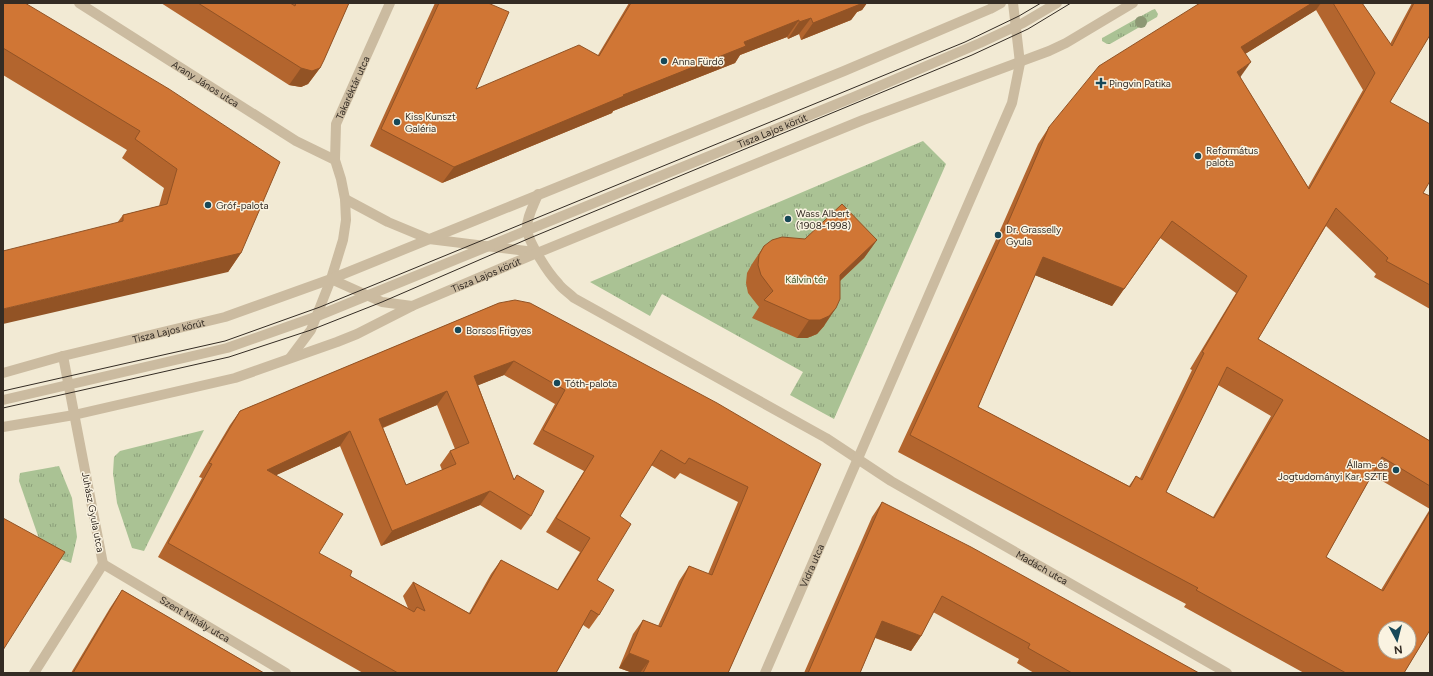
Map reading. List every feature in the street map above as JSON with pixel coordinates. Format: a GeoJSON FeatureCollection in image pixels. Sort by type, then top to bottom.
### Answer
{"type":"FeatureCollection","features":[{"type":"Feature","properties":{"kind":"street","name":"Arany János utca"},"geometry":{"type":"LineString","coordinates":[[79,3],[296,141],[335,160]]}},
{"type":"Feature","properties":{"kind":"street","name":"Takaréktár utca"},"geometry":{"type":"LineString","coordinates":[[331,279],[343,240],[346,220],[345,199],[335,160],[336,124],[390,3]]}},
{"type":"Feature","properties":{"kind":"street","name":"Tisza Lajos körút"},"geometry":{"type":"LineString","coordinates":[[3,373],[63,356],[225,318],[331,279],[844,71],[1001,3]]}},
{"type":"Feature","properties":{"kind":"street"},"geometry":{"type":"LineString","coordinates":[[538,194],[528,221],[527,229],[537,253],[557,283],[574,298],[826,438],[858,459],[1012,103],[1020,63],[1013,3]]}},
{"type":"Feature","properties":{"kind":"street","name":"Tisza Lajos körút"},"geometry":{"type":"LineString","coordinates":[[3,400],[227,348],[315,317],[527,229],[847,100],[1016,26],[1057,3]]}},
{"type":"Feature","properties":{"kind":"street","name":"Tisza Lajos körút"},"geometry":{"type":"LineString","coordinates":[[3,427],[74,415],[235,378],[357,334],[412,306],[537,253],[863,120],[1020,63],[1066,43],[1133,3]]}},
{"type":"Feature","properties":{"kind":"street"},"geometry":{"type":"LineString","coordinates":[[345,199],[388,222],[428,239]]}},
{"type":"Feature","properties":{"kind":"street","name":"Tisza Lajos körút"},"geometry":{"type":"LineString","coordinates":[[428,239],[537,253]]}},
{"type":"Feature","properties":{"kind":"street"},"geometry":{"type":"LineString","coordinates":[[290,358],[311,330],[331,279],[382,302],[412,306]]}},
{"type":"Feature","properties":{"kind":"street","name":"Juhász Gyula utca"},"geometry":{"type":"LineString","coordinates":[[34,673],[104,564],[63,356]]}},
{"type":"Feature","properties":{"kind":"street","name":"Vidra utca"},"geometry":{"type":"LineString","coordinates":[[764,673],[858,459]]}},
{"type":"Feature","properties":{"kind":"street","name":"Madách utca"},"geometry":{"type":"LineString","coordinates":[[858,459],[891,481],[1227,673]]}},
{"type":"Feature","properties":{"kind":"street","name":"Szent Mihály utca"},"geometry":{"type":"LineString","coordinates":[[104,564],[286,673]]}},
{"type":"Feature","properties":{"kind":"green space"},"geometry":{"type":"Polygon","coordinates":[[[1155,9],[1158,14],[1157,17],[1110,44],[1102,41],[1102,38],[1155,9]]]}},
{"type":"Feature","properties":{"kind":"green space","name":"Kálvin tér"},"geometry":{"type":"Polygon","coordinates":[[[923,141],[946,164],[834,419],[790,395],[803,372],[662,294],[650,316],[590,282],[923,141]]]}},
{"type":"Feature","properties":{"kind":"green space"},"geometry":{"type":"Polygon","coordinates":[[[204,430],[144,551],[132,548],[117,503],[113,473],[114,457],[120,451],[204,430]]]}},
{"type":"Feature","properties":{"kind":"green space"},"geometry":{"type":"Polygon","coordinates":[[[59,466],[72,498],[77,537],[71,563],[44,553],[19,481],[20,473],[59,466]]]}},
{"type":"Feature","properties":{"kind":"building"},"geometry":{"type":"Polygon","coordinates":[[[3,3],[25,3],[169,89],[280,162],[241,253],[3,309],[3,251],[123,221],[123,215],[167,204],[177,169],[135,139],[140,131],[3,48],[3,3]]]}},
{"type":"Feature","properties":{"kind":"building"},"geometry":{"type":"Polygon","coordinates":[[[198,3],[290,3],[295,6],[296,3],[349,3],[320,68],[312,71],[301,68],[198,3]]]}},
{"type":"Feature","properties":{"kind":"building"},"geometry":{"type":"Polygon","coordinates":[[[439,3],[488,3],[509,12],[476,89],[579,45],[599,56],[631,3],[863,3],[813,23],[811,18],[799,22],[799,20],[744,42],[746,46],[623,95],[624,96],[454,167],[381,129],[439,3]]]}},
{"type":"Feature","properties":{"kind":"building"},"geometry":{"type":"Polygon","coordinates":[[[1200,3],[1312,3],[1241,47],[1251,62],[1237,72],[1309,189],[1375,73],[1333,3],[1362,3],[1392,46],[1414,3],[1430,3],[1430,35],[1390,102],[1430,124],[1430,181],[1423,193],[1430,196],[1430,285],[1386,261],[1388,258],[1336,208],[1258,339],[1430,441],[1430,486],[1382,457],[1326,557],[1383,591],[1430,511],[1430,630],[1417,652],[1417,620],[1377,620],[1377,660],[1412,660],[1404,673],[1346,673],[1196,590],[1198,588],[910,435],[1010,218],[1049,127],[1099,66],[1200,3]],[[1172,221],[1124,289],[1043,257],[978,407],[1130,487],[1136,476],[1142,480],[1204,353],[1202,352],[1247,276],[1172,221]],[[1227,367],[1166,492],[1214,518],[1283,400],[1227,367]]]}},
{"type":"Feature","properties":{"kind":"building"},"geometry":{"type":"Polygon","coordinates":[[[842,204],[877,240],[840,275],[840,299],[836,308],[829,316],[820,320],[809,320],[764,300],[773,291],[761,275],[758,265],[759,255],[764,246],[772,240],[782,237],[805,239],[842,204]]]}},
{"type":"Feature","properties":{"kind":"building"},"geometry":{"type":"Polygon","coordinates":[[[515,300],[530,303],[717,403],[821,464],[728,673],[643,673],[649,661],[629,653],[643,620],[661,627],[689,566],[712,575],[748,487],[689,458],[685,464],[661,450],[620,516],[631,524],[597,580],[614,590],[599,615],[591,610],[556,673],[398,673],[168,543],[212,464],[209,463],[240,411],[499,303],[515,300]],[[514,361],[474,376],[514,480],[517,475],[544,491],[531,516],[490,491],[392,531],[350,431],[267,470],[343,514],[319,553],[352,571],[350,576],[414,612],[417,607],[425,611],[413,582],[470,614],[501,560],[558,590],[590,538],[556,518],[594,456],[543,430],[565,390],[514,361]],[[447,391],[379,419],[406,485],[456,464],[450,451],[469,443],[447,391]]]}},
{"type":"Feature","properties":{"kind":"building"},"geometry":{"type":"Polygon","coordinates":[[[882,502],[971,547],[1199,673],[1072,673],[1028,648],[1030,644],[942,596],[921,636],[882,621],[860,673],[808,673],[882,502]]]}},
{"type":"Feature","properties":{"kind":"building"},"geometry":{"type":"Polygon","coordinates":[[[3,518],[65,552],[3,650],[3,518]]]}},
{"type":"Feature","properties":{"kind":"building"},"geometry":{"type":"Polygon","coordinates":[[[122,590],[264,673],[73,673],[122,590]]]}},
{"type":"Feature","properties":{"kind":"tram line"},"geometry":{"type":"LineString","coordinates":[[3,391],[225,341],[320,307],[965,42],[1019,16],[1041,3]]}},
{"type":"Feature","properties":{"kind":"tram line"},"geometry":{"type":"LineString","coordinates":[[3,408],[229,357],[311,330],[382,302],[530,238],[972,55],[1028,29],[1071,3]]}},
{"type":"Feature","properties":{"kind":"place","name":"Anna Fürdő"},"geometry":{"type":"Point","coordinates":[664,61]}},
{"type":"Feature","properties":{"kind":"place","name":"Pingvin Patika"},"geometry":{"type":"Point","coordinates":[1101,83]}},
{"type":"Feature","properties":{"kind":"place","name":"Kiss Kunszt Galéria"},"geometry":{"type":"Point","coordinates":[397,122]}},
{"type":"Feature","properties":{"kind":"place","name":"Református palota"},"geometry":{"type":"Point","coordinates":[1198,156]}},
{"type":"Feature","properties":{"kind":"place","name":"Gróf-palota"},"geometry":{"type":"Point","coordinates":[208,205]}},
{"type":"Feature","properties":{"kind":"place","name":"Wass Albert (1908-1998)"},"geometry":{"type":"Point","coordinates":[788,219]}},
{"type":"Feature","properties":{"kind":"place","name":"Dr. Grasselly Gyula"},"geometry":{"type":"Point","coordinates":[998,235]}},
{"type":"Feature","properties":{"kind":"place","name":"Borsos Frigyes"},"geometry":{"type":"Point","coordinates":[458,330]}},
{"type":"Feature","properties":{"kind":"place","name":"Tóth-palota"},"geometry":{"type":"Point","coordinates":[557,383]}},
{"type":"Feature","properties":{"kind":"place","name":"Állam- és Jogtudományi Kar, SZTE"},"geometry":{"type":"Point","coordinates":[1396,470]}}]}
